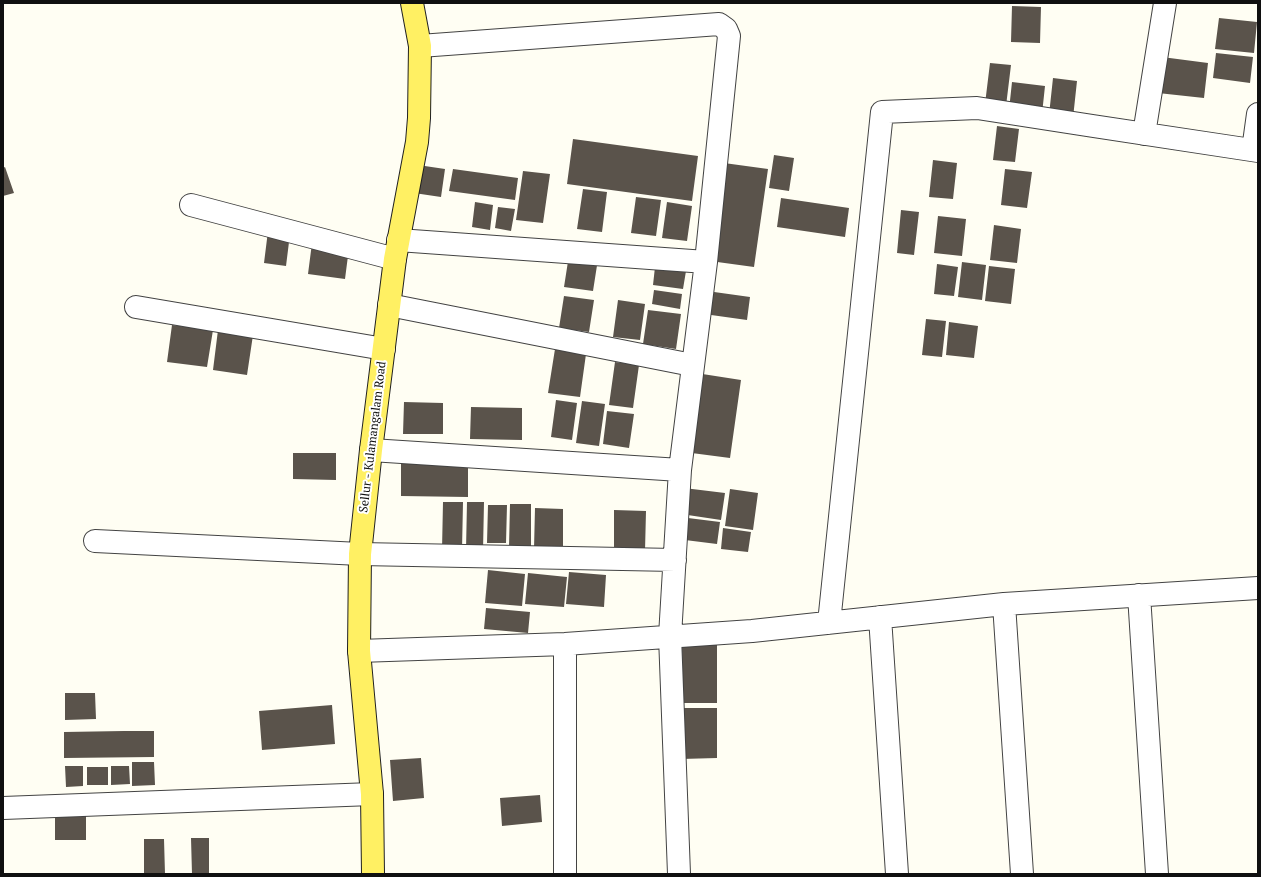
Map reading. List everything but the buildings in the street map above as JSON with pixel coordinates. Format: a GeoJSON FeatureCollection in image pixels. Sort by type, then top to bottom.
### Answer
{"type":"FeatureCollection","features":[{"type":"Feature","properties":{"kind":"main road","name":"Sellur - Kulamangalam Road"},"geometry":{"type":"LineString","coordinates":[[373,874],[372,794],[359,651],[360,554],[389,305],[397,250],[417,142],[419,118],[420,46],[412,3]]}},
{"type":"Feature","properties":{"kind":"street"},"geometry":{"type":"LineString","coordinates":[[1144,134],[1165,3]]}},
{"type":"Feature","properties":{"kind":"street"},"geometry":{"type":"LineString","coordinates":[[420,46],[719,24],[726,29],[728,36],[706,262],[680,470],[670,636],[679,874]]}},
{"type":"Feature","properties":{"kind":"street"},"geometry":{"type":"LineString","coordinates":[[829,622],[882,112],[977,108],[1256,150],[1258,114]]}},
{"type":"Feature","properties":{"kind":"street"},"geometry":{"type":"LineString","coordinates":[[191,205],[397,250],[706,262]]}},
{"type":"Feature","properties":{"kind":"street"},"geometry":{"type":"LineString","coordinates":[[389,305],[692,365]]}},
{"type":"Feature","properties":{"kind":"street"},"geometry":{"type":"LineString","coordinates":[[136,307],[384,349]]}},
{"type":"Feature","properties":{"kind":"street"},"geometry":{"type":"LineString","coordinates":[[371,450],[680,470]]}},
{"type":"Feature","properties":{"kind":"street"},"geometry":{"type":"LineString","coordinates":[[95,541],[360,554],[675,560]]}},
{"type":"Feature","properties":{"kind":"street"},"geometry":{"type":"LineString","coordinates":[[359,651],[565,644],[752,631],[1004,604],[1258,588]]}},
{"type":"Feature","properties":{"kind":"street"},"geometry":{"type":"LineString","coordinates":[[1139,595],[1157,874]]}},
{"type":"Feature","properties":{"kind":"street"},"geometry":{"type":"LineString","coordinates":[[1004,604],[1022,874]]}},
{"type":"Feature","properties":{"kind":"street"},"geometry":{"type":"LineString","coordinates":[[880,617],[897,874]]}},
{"type":"Feature","properties":{"kind":"street"},"geometry":{"type":"LineString","coordinates":[[565,644],[565,874]]}},
{"type":"Feature","properties":{"kind":"street"},"geometry":{"type":"LineString","coordinates":[[3,808],[372,794]]}}]}
